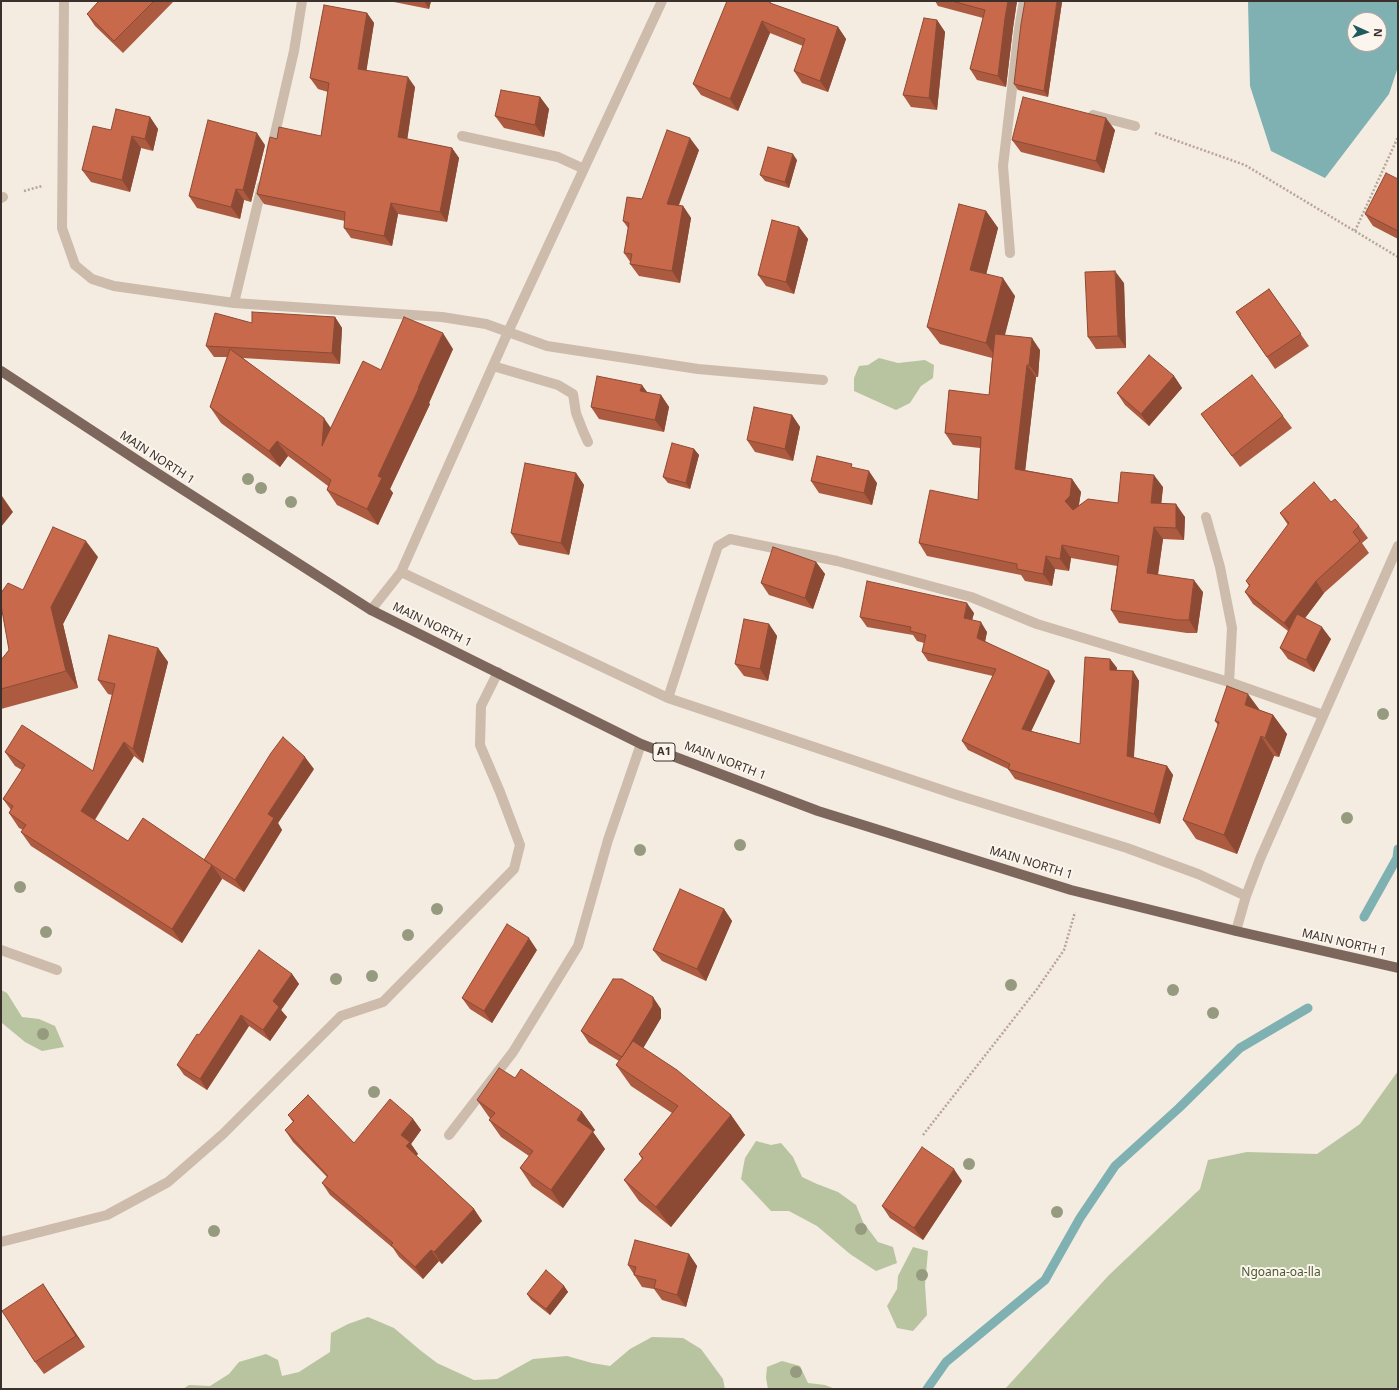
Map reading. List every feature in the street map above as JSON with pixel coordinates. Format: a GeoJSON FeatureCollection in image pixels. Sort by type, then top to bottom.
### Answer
{"type":"FeatureCollection","features":[{"type":"Feature","properties":{"kind":"main road","name":"MAIN NORTH 1"},"geometry":{"type":"LineString","coordinates":[[1,371],[371,610],[641,744],[818,811],[1080,892],[1236,931],[1398,968]]}},
{"type":"Feature","properties":{"kind":"street"},"geometry":{"type":"LineString","coordinates":[[64,1],[62,228],[75,265],[92,279],[114,286],[234,303],[442,316],[486,324],[547,346],[698,369],[823,380]]}},
{"type":"Feature","properties":{"kind":"street"},"geometry":{"type":"LineString","coordinates":[[269,160],[294,51],[302,1]]}},
{"type":"Feature","properties":{"kind":"street"},"geometry":{"type":"LineString","coordinates":[[371,610],[401,572],[508,332],[662,1]]}},
{"type":"Feature","properties":{"kind":"street"},"geometry":{"type":"LineString","coordinates":[[1010,253],[1004,166],[1016,96],[1019,29],[1024,1]]}},
{"type":"Feature","properties":{"kind":"street"},"geometry":{"type":"LineString","coordinates":[[1081,112],[1136,126]]}},
{"type":"Feature","properties":{"kind":"street"},"geometry":{"type":"LineString","coordinates":[[462,136],[558,157],[584,169]]}},
{"type":"Feature","properties":{"kind":"street"},"geometry":{"type":"LineString","coordinates":[[234,303],[265,175]]}},
{"type":"Feature","properties":{"kind":"street"},"geometry":{"type":"LineString","coordinates":[[493,366],[558,385],[573,394],[576,413],[582,431],[588,442]]}},
{"type":"Feature","properties":{"kind":"street"},"geometry":{"type":"LineString","coordinates":[[1206,518],[1220,567],[1232,628],[1229,682]]}},
{"type":"Feature","properties":{"kind":"street"},"geometry":{"type":"LineString","coordinates":[[668,698],[718,546],[730,539],[837,561],[971,597],[1037,624],[1229,682],[1323,715]]}},
{"type":"Feature","properties":{"kind":"street"},"geometry":{"type":"LineString","coordinates":[[1236,931],[1246,896],[1260,859],[1398,546]]}},
{"type":"Feature","properties":{"kind":"street"},"geometry":{"type":"LineString","coordinates":[[401,572],[668,698],[954,794],[1127,848],[1198,874],[1246,896]]}},
{"type":"Feature","properties":{"kind":"street"},"geometry":{"type":"LineString","coordinates":[[1,1242],[107,1215],[168,1182],[223,1134],[341,1016],[383,1002],[514,869],[520,844],[480,745],[481,706],[498,672]]}},
{"type":"Feature","properties":{"kind":"street"},"geometry":{"type":"LineString","coordinates":[[449,1135],[513,1052],[578,946],[608,840],[641,744]]}},
{"type":"Feature","properties":{"kind":"street"},"geometry":{"type":"LineString","coordinates":[[1,950],[57,970]]}},
{"type":"Feature","properties":{"kind":"path"},"geometry":{"type":"LineString","coordinates":[[1136,126],[1245,165],[1398,256]]}},
{"type":"Feature","properties":{"kind":"path"},"geometry":{"type":"LineString","coordinates":[[1355,231],[1398,137]]}},
{"type":"Feature","properties":{"kind":"path"},"geometry":{"type":"LineString","coordinates":[[2,198],[62,181]]}},
{"type":"Feature","properties":{"kind":"path"},"geometry":{"type":"LineString","coordinates":[[923,1135],[1037,989],[1064,950],[1080,892]]}},
{"type":"Feature","properties":{"kind":"green space"},"geometry":{"type":"Polygon","coordinates":[[[879,358],[898,363],[925,360],[934,365],[933,378],[921,386],[910,403],[896,410],[854,391],[854,378],[859,366],[868,365],[879,358]]]}},
{"type":"Feature","properties":{"kind":"green space"},"geometry":{"type":"Polygon","coordinates":[[[1,990],[7,993],[22,1017],[39,1019],[55,1026],[64,1047],[42,1051],[25,1042],[2,1023],[1,990]]]}},
{"type":"Feature","properties":{"kind":"green space","name":"Ngoana-oa-lla"},"geometry":{"type":"Polygon","coordinates":[[[1398,1071],[1398,1389],[1005,1389],[1109,1275],[1200,1189],[1208,1160],[1247,1152],[1317,1154],[1360,1124],[1398,1071]]]}},
{"type":"Feature","properties":{"kind":"green space"},"geometry":{"type":"Polygon","coordinates":[[[756,1141],[771,1145],[781,1143],[793,1157],[802,1177],[838,1192],[856,1205],[863,1222],[878,1242],[893,1247],[897,1263],[876,1271],[850,1254],[817,1226],[789,1211],[771,1211],[741,1179],[745,1158],[756,1141]]]}},
{"type":"Feature","properties":{"kind":"green space"},"geometry":{"type":"Polygon","coordinates":[[[913,1247],[928,1251],[925,1285],[927,1315],[913,1331],[897,1328],[887,1306],[897,1289],[898,1276],[913,1247]]]}},
{"type":"Feature","properties":{"kind":"green space"},"geometry":{"type":"Polygon","coordinates":[[[368,1317],[394,1328],[437,1363],[474,1380],[497,1379],[533,1359],[567,1356],[610,1366],[630,1349],[652,1337],[683,1338],[701,1349],[723,1379],[725,1389],[183,1389],[189,1385],[210,1386],[229,1374],[239,1362],[266,1354],[278,1360],[282,1376],[299,1372],[330,1352],[331,1333],[348,1324],[368,1317]]]}},
{"type":"Feature","properties":{"kind":"green space"},"geometry":{"type":"Polygon","coordinates":[[[782,1361],[800,1366],[808,1383],[825,1385],[835,1389],[768,1389],[766,1378],[767,1367],[782,1361]]]}},
{"type":"Feature","properties":{"kind":"water"},"geometry":{"type":"Polygon","coordinates":[[[1248,1],[1398,1],[1398,67],[1389,94],[1325,178],[1271,151],[1250,86],[1248,1]]]}},
{"type":"Feature","properties":{"kind":"building"},"geometry":{"type":"Polygon","coordinates":[[[99,1],[154,1],[114,41],[87,14],[99,1]]]}},
{"type":"Feature","properties":{"kind":"building"},"geometry":{"type":"Polygon","coordinates":[[[727,1],[769,1],[770,3],[838,27],[820,81],[794,71],[805,39],[762,21],[730,99],[693,84],[727,1]]]}},
{"type":"Feature","properties":{"kind":"building"},"geometry":{"type":"Polygon","coordinates":[[[952,1],[1008,1],[998,76],[970,69],[985,10],[952,1]]]}},
{"type":"Feature","properties":{"kind":"building"},"geometry":{"type":"Polygon","coordinates":[[[1025,1],[1057,1],[1044,91],[1014,84],[1025,1]]]}},
{"type":"Feature","properties":{"kind":"building"},"geometry":{"type":"Polygon","coordinates":[[[324,5],[367,13],[358,69],[408,77],[398,137],[452,148],[440,212],[391,203],[384,236],[344,228],[345,212],[257,194],[270,137],[277,139],[279,127],[321,136],[329,83],[310,78],[324,5]]]}},
{"type":"Feature","properties":{"kind":"building"},"geometry":{"type":"Polygon","coordinates":[[[924,18],[937,20],[929,98],[903,95],[924,18]]]}},
{"type":"Feature","properties":{"kind":"building"},"geometry":{"type":"Polygon","coordinates":[[[501,90],[540,97],[535,125],[495,116],[501,90]]]}},
{"type":"Feature","properties":{"kind":"building"},"geometry":{"type":"Polygon","coordinates":[[[1023,97],[1106,118],[1096,161],[1012,140],[1023,97]]]}},
{"type":"Feature","properties":{"kind":"building"},"geometry":{"type":"Polygon","coordinates":[[[116,109],[150,117],[145,139],[132,136],[122,180],[82,170],[93,126],[111,130],[116,109]]]}},
{"type":"Feature","properties":{"kind":"building"},"geometry":{"type":"Polygon","coordinates":[[[208,120],[257,133],[243,190],[236,189],[231,207],[189,196],[208,120]]]}},
{"type":"Feature","properties":{"kind":"building"},"geometry":{"type":"Polygon","coordinates":[[[667,130],[690,138],[667,204],[683,206],[672,271],[630,264],[632,254],[624,253],[629,223],[623,221],[627,197],[642,199],[667,130]]]}},
{"type":"Feature","properties":{"kind":"building"},"geometry":{"type":"Polygon","coordinates":[[[768,147],[793,154],[785,182],[760,175],[768,147]]]}},
{"type":"Feature","properties":{"kind":"building"},"geometry":{"type":"Polygon","coordinates":[[[1386,173],[1398,179],[1398,231],[1365,214],[1386,173]]]}},
{"type":"Feature","properties":{"kind":"building"},"geometry":{"type":"Polygon","coordinates":[[[959,204],[986,211],[970,270],[1003,278],[986,343],[927,327],[959,204]]]}},
{"type":"Feature","properties":{"kind":"building"},"geometry":{"type":"Polygon","coordinates":[[[772,220],[799,227],[786,282],[758,275],[772,220]]]}},
{"type":"Feature","properties":{"kind":"building"},"geometry":{"type":"Polygon","coordinates":[[[1115,271],[1118,336],[1088,337],[1085,272],[1115,271]]]}},
{"type":"Feature","properties":{"kind":"building"},"geometry":{"type":"Polygon","coordinates":[[[1269,289],[1301,334],[1267,357],[1236,312],[1269,289]]]}},
{"type":"Feature","properties":{"kind":"building"},"geometry":{"type":"Polygon","coordinates":[[[252,312],[335,317],[332,353],[206,346],[215,313],[252,323],[252,312]]]}},
{"type":"Feature","properties":{"kind":"building"},"geometry":{"type":"Polygon","coordinates":[[[404,317],[443,333],[378,476],[382,478],[367,509],[327,490],[331,480],[277,441],[269,451],[210,407],[230,349],[324,418],[322,446],[363,361],[381,370],[404,317]]]}},
{"type":"Feature","properties":{"kind":"building"},"geometry":{"type":"Polygon","coordinates":[[[995,334],[1032,338],[1029,365],[1027,365],[1015,469],[1072,479],[1070,496],[1065,501],[1073,510],[1088,499],[1118,503],[1121,472],[1154,475],[1151,503],[1176,504],[1176,528],[1154,527],[1147,573],[1194,580],[1189,620],[1178,620],[1111,610],[1119,556],[1062,545],[1060,559],[1046,556],[1043,574],[1017,569],[1017,564],[919,543],[930,490],[978,500],[981,437],[945,433],[949,390],[989,395],[995,334]]]}},
{"type":"Feature","properties":{"kind":"building"},"geometry":{"type":"Polygon","coordinates":[[[1149,355],[1174,376],[1141,414],[1117,393],[1149,355]]]}},
{"type":"Feature","properties":{"kind":"building"},"geometry":{"type":"Polygon","coordinates":[[[1252,375],[1283,416],[1232,456],[1201,414],[1252,375]]]}},
{"type":"Feature","properties":{"kind":"building"},"geometry":{"type":"Polygon","coordinates":[[[597,376],[642,385],[640,391],[661,395],[655,420],[591,407],[597,376]]]}},
{"type":"Feature","properties":{"kind":"building"},"geometry":{"type":"Polygon","coordinates":[[[754,407],[792,415],[785,449],[747,440],[754,407]]]}},
{"type":"Feature","properties":{"kind":"building"},"geometry":{"type":"Polygon","coordinates":[[[672,443],[694,449],[686,483],[663,477],[672,443]]]}},
{"type":"Feature","properties":{"kind":"building"},"geometry":{"type":"Polygon","coordinates":[[[817,456],[852,464],[851,467],[869,471],[864,493],[811,481],[817,456]]]}},
{"type":"Feature","properties":{"kind":"building"},"geometry":{"type":"Polygon","coordinates":[[[525,463],[576,473],[561,543],[511,533],[525,463]]]}},
{"type":"Feature","properties":{"kind":"building"},"geometry":{"type":"Polygon","coordinates":[[[1314,482],[1331,502],[1335,499],[1359,526],[1353,532],[1360,541],[1316,581],[1284,623],[1245,592],[1250,585],[1246,581],[1289,523],[1280,513],[1314,482]]]}},
{"type":"Feature","properties":{"kind":"building"},"geometry":{"type":"Polygon","coordinates":[[[53,527],[86,541],[51,607],[66,671],[1,689],[1,660],[9,650],[1,605],[1,593],[8,583],[23,590],[53,527]]]}},
{"type":"Feature","properties":{"kind":"building"},"geometry":{"type":"Polygon","coordinates":[[[773,547],[816,562],[805,598],[761,583],[773,547]]]}},
{"type":"Feature","properties":{"kind":"building"},"geometry":{"type":"Polygon","coordinates":[[[867,581],[967,603],[964,618],[981,622],[977,638],[1049,671],[1022,729],[1080,744],[1085,657],[1110,659],[1110,670],[1133,671],[1127,756],[1167,766],[1154,814],[1008,769],[1010,764],[962,741],[996,669],[922,652],[926,635],[910,631],[911,627],[860,617],[867,581]]]}},
{"type":"Feature","properties":{"kind":"building"},"geometry":{"type":"Polygon","coordinates":[[[1297,614],[1322,627],[1306,660],[1280,648],[1297,614]]]}},
{"type":"Feature","properties":{"kind":"building"},"geometry":{"type":"Polygon","coordinates":[[[744,619],[769,624],[760,669],[735,664],[744,619]]]}},
{"type":"Feature","properties":{"kind":"building"},"geometry":{"type":"Polygon","coordinates":[[[109,635],[158,648],[133,749],[124,742],[81,811],[128,841],[143,818],[212,865],[172,929],[21,832],[26,825],[9,813],[13,806],[3,799],[25,765],[5,752],[22,725],[93,771],[115,684],[98,680],[109,635]]]}},
{"type":"Feature","properties":{"kind":"building"},"geometry":{"type":"Polygon","coordinates":[[[1227,686],[1248,694],[1245,705],[1273,715],[1265,738],[1261,736],[1224,835],[1183,820],[1219,722],[1215,721],[1227,686]]]}},
{"type":"Feature","properties":{"kind":"building"},"geometry":{"type":"Polygon","coordinates":[[[283,737],[305,757],[268,814],[274,818],[235,880],[204,860],[271,753],[283,737]]]}},
{"type":"Feature","properties":{"kind":"building"},"geometry":{"type":"Polygon","coordinates":[[[680,889],[724,909],[697,969],[653,950],[680,889]]]}},
{"type":"Feature","properties":{"kind":"building"},"geometry":{"type":"Polygon","coordinates":[[[507,924],[529,938],[484,1011],[462,998],[507,924]]]}},
{"type":"Feature","properties":{"kind":"building"},"geometry":{"type":"Polygon","coordinates":[[[259,950],[292,974],[273,1001],[279,1007],[263,1030],[241,1015],[200,1079],[177,1065],[197,1034],[199,1035],[259,950]]]}},
{"type":"Feature","properties":{"kind":"building"},"geometry":{"type":"Polygon","coordinates":[[[613,979],[622,979],[653,997],[653,1006],[622,1057],[581,1031],[613,979]]]}},
{"type":"Feature","properties":{"kind":"building"},"geometry":{"type":"Polygon","coordinates":[[[633,1041],[677,1070],[731,1115],[656,1207],[624,1180],[643,1158],[639,1154],[678,1106],[616,1065],[633,1041]]]}},
{"type":"Feature","properties":{"kind":"building"},"geometry":{"type":"Polygon","coordinates":[[[499,1068],[515,1078],[521,1069],[582,1112],[577,1120],[593,1131],[551,1190],[520,1168],[533,1151],[489,1120],[495,1113],[477,1100],[499,1068]]]}},
{"type":"Feature","properties":{"kind":"building"},"geometry":{"type":"Polygon","coordinates":[[[308,1095],[354,1143],[390,1099],[413,1119],[401,1135],[410,1142],[406,1146],[474,1209],[434,1252],[431,1250],[415,1267],[391,1245],[393,1243],[322,1183],[328,1176],[285,1130],[294,1121],[288,1115],[308,1095]]]}},
{"type":"Feature","properties":{"kind":"building"},"geometry":{"type":"Polygon","coordinates":[[[922,1147],[954,1169],[914,1228],[882,1206],[922,1147]]]}},
{"type":"Feature","properties":{"kind":"building"},"geometry":{"type":"Polygon","coordinates":[[[635,1240],[689,1254],[677,1295],[654,1288],[656,1280],[634,1275],[636,1267],[628,1265],[635,1240]]]}},
{"type":"Feature","properties":{"kind":"building"},"geometry":{"type":"Polygon","coordinates":[[[546,1270],[564,1286],[546,1309],[527,1294],[546,1270]]]}},
{"type":"Feature","properties":{"kind":"building"},"geometry":{"type":"Polygon","coordinates":[[[43,1284],[76,1336],[35,1362],[2,1311],[43,1284]]]}},
{"type":"Feature","properties":{"kind":"waterway","name":"Ngoana-oa-lla"},"geometry":{"type":"LineString","coordinates":[[1364,917],[1397,858],[1398,849]]}},
{"type":"Feature","properties":{"kind":"waterway","name":"Ngoana-oa-lla"},"geometry":{"type":"LineString","coordinates":[[927,1389],[946,1362],[1045,1280],[1080,1218],[1115,1166],[1179,1108],[1240,1048],[1308,1008]]}}]}
